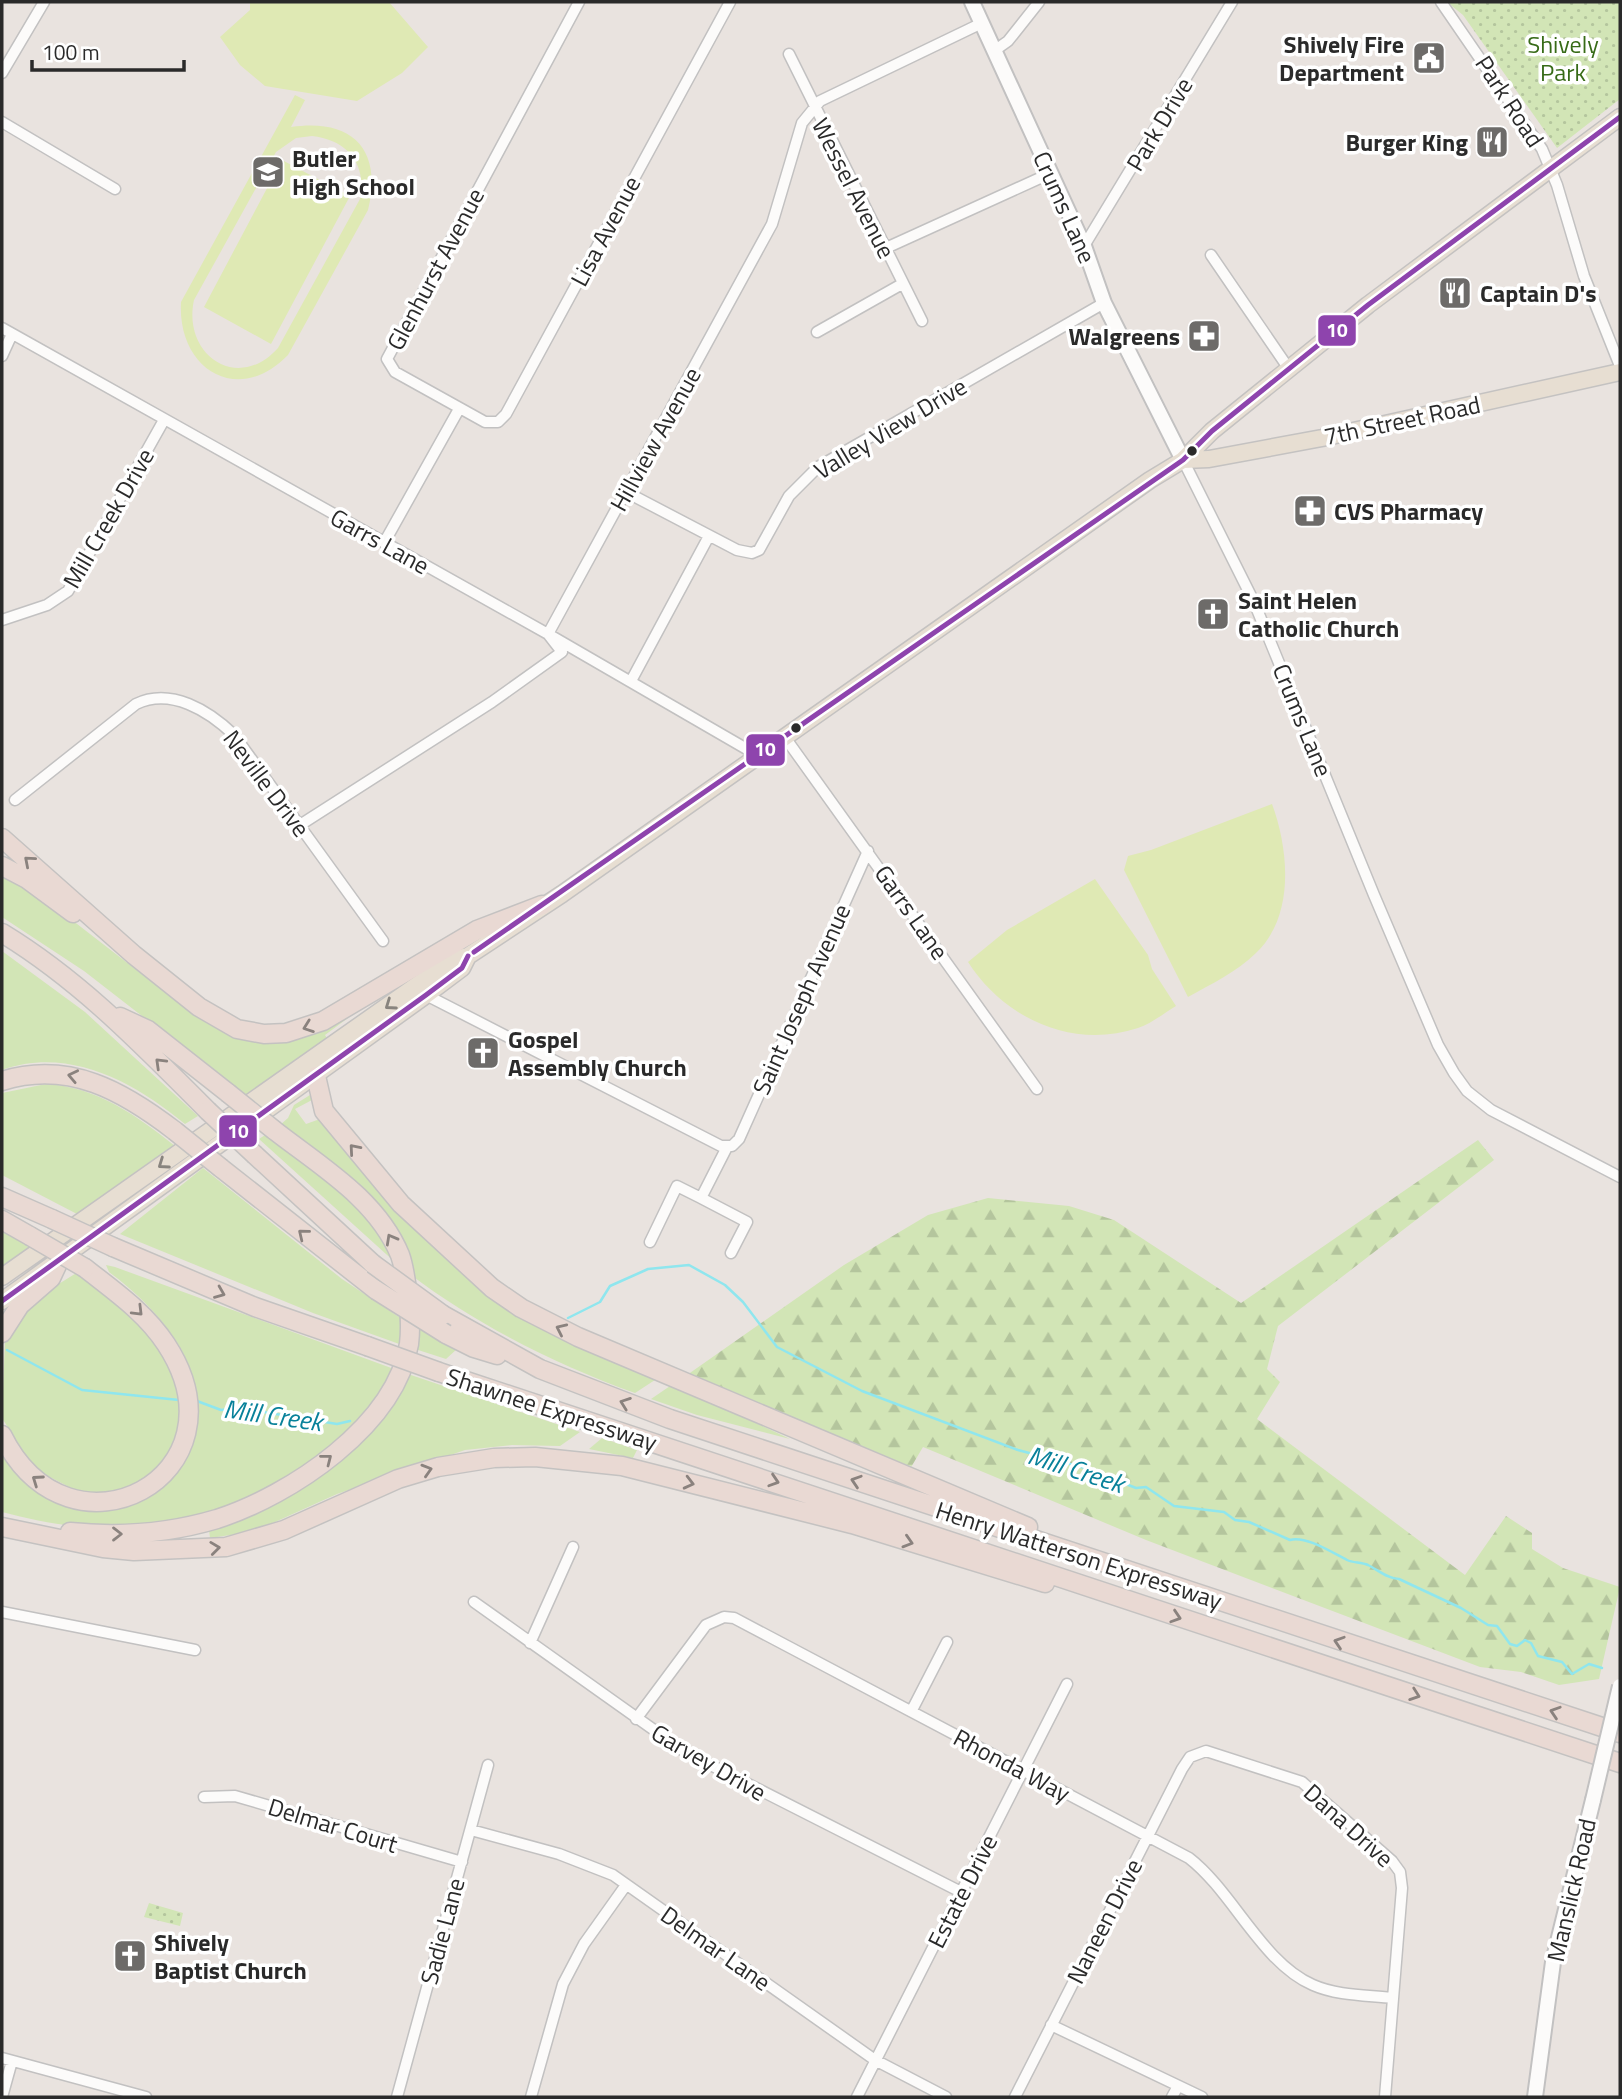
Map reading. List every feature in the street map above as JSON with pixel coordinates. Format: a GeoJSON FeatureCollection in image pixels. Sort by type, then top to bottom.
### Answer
{"type":"FeatureCollection","features":[{"type":"Feature","properties":{"kind":"highway"},"geometry":{"type":"LineString","coordinates":[[2,838],[134,955],[225,1024],[249,1032],[286,1033],[311,1026],[477,930],[542,905]]}},
{"type":"Feature","properties":{"kind":"highway"},"geometry":{"type":"LineString","coordinates":[[2,866],[27,879],[117,946],[134,955]]}},
{"type":"Feature","properties":{"kind":"highway","name":"Shawnee Expressway"},"geometry":{"type":"LineString","coordinates":[[2,933],[52,967],[111,1014],[208,1111],[373,1264],[443,1315],[540,1369]]}},
{"type":"Feature","properties":{"kind":"highway"},"geometry":{"type":"LineString","coordinates":[[2,1518],[89,1534],[166,1530],[217,1519],[261,1501],[310,1472],[351,1438],[387,1397],[408,1347],[411,1324],[405,1271],[400,1255],[368,1206],[148,1030],[111,1014]]}},
{"type":"Feature","properties":{"kind":"highway"},"geometry":{"type":"LineString","coordinates":[[2,1081],[40,1073],[76,1076],[127,1097],[175,1131],[376,1290],[474,1349],[540,1369]]}},
{"type":"Feature","properties":{"kind":"highway"},"geometry":{"type":"LineString","coordinates":[[316,1076],[321,1103],[330,1120],[401,1204],[457,1258],[521,1308],[552,1325],[709,1393],[1021,1524],[1084,1556]]}},
{"type":"Feature","properties":{"kind":"highway"},"geometry":{"type":"LineString","coordinates":[[2,1184],[18,1193],[30,1209]]}},
{"type":"Feature","properties":{"kind":"highway","name":"Shawnee Expressway"},"geometry":{"type":"LineString","coordinates":[[2,1197],[256,1307],[439,1372],[1111,1595]]}},
{"type":"Feature","properties":{"kind":"highway"},"geometry":{"type":"LineString","coordinates":[[2,1220],[85,1268],[138,1310],[167,1345],[184,1382],[189,1416],[177,1461],[158,1483],[140,1493],[99,1504],[72,1498],[30,1476],[12,1455],[2,1435]]}},
{"type":"Feature","properties":{"kind":"highway"},"geometry":{"type":"LineString","coordinates":[[2,1333],[20,1305],[51,1278],[58,1263]]}},
{"type":"Feature","properties":{"kind":"highway","name":"Henry Watterson Expressway"},"geometry":{"type":"LineString","coordinates":[[540,1369],[670,1419],[1620,1733]]}},
{"type":"Feature","properties":{"kind":"highway"},"geometry":{"type":"LineString","coordinates":[[2,1527],[92,1546],[134,1551],[226,1547],[284,1530],[398,1479],[438,1467],[494,1458],[535,1457],[622,1466],[852,1524],[1039,1582],[1111,1595]]}},
{"type":"Feature","properties":{"kind":"highway","name":"Henry Watterson Expressway"},"geometry":{"type":"LineString","coordinates":[[1111,1595],[1620,1763]]}},
{"type":"Feature","properties":{"kind":"main road","name":"Crums Lane"},"geometry":{"type":"LineString","coordinates":[[972,2],[1084,246],[1104,303],[1183,460]]}},
{"type":"Feature","properties":{"kind":"main road"},"geometry":{"type":"LineString","coordinates":[[2,1278],[454,959],[468,956],[1150,480],[1183,460],[1212,431],[1455,238],[1620,117]]}},
{"type":"Feature","properties":{"kind":"main road","name":"7th Street Road"},"geometry":{"type":"LineString","coordinates":[[1183,460],[1209,459],[1322,438],[1620,372]]}},
{"type":"Feature","properties":{"kind":"main road"},"geometry":{"type":"LineString","coordinates":[[2,1301],[426,995],[462,968],[468,956]]}},
{"type":"Feature","properties":{"kind":"main road","name":"Manslick Road"},"geometry":{"type":"LineString","coordinates":[[1535,2097],[1553,1962],[1620,1686]]}},
{"type":"Feature","properties":{"kind":"street"},"geometry":{"type":"LineString","coordinates":[[2,73],[44,2]]}},
{"type":"Feature","properties":{"kind":"street","name":"Glenhurst Avenue"},"geometry":{"type":"LineString","coordinates":[[459,409],[395,372],[387,359],[403,324],[579,2]]}},
{"type":"Feature","properties":{"kind":"street","name":"Lisa Avenue"},"geometry":{"type":"LineString","coordinates":[[459,409],[493,423],[506,414],[730,2]]}},
{"type":"Feature","properties":{"kind":"street"},"geometry":{"type":"LineString","coordinates":[[995,51],[1008,41],[1039,2]]}},
{"type":"Feature","properties":{"kind":"street","name":"Park Drive"},"geometry":{"type":"LineString","coordinates":[[1084,246],[1232,2]]}},
{"type":"Feature","properties":{"kind":"street","name":"Park Road"},"geometry":{"type":"LineString","coordinates":[[1441,2],[1529,128],[1550,170],[1582,272],[1620,366]]}},
{"type":"Feature","properties":{"kind":"street","name":"Hillview Avenue"},"geometry":{"type":"LineString","coordinates":[[548,634],[772,223],[802,123],[820,101],[982,23]]}},
{"type":"Feature","properties":{"kind":"street","name":"Wessel Avenue"},"geometry":{"type":"LineString","coordinates":[[789,54],[922,321]]}},
{"type":"Feature","properties":{"kind":"street"},"geometry":{"type":"LineString","coordinates":[[2,122],[116,189]]}},
{"type":"Feature","properties":{"kind":"street"},"geometry":{"type":"LineString","coordinates":[[886,248],[1051,173]]}},
{"type":"Feature","properties":{"kind":"street"},"geometry":{"type":"LineString","coordinates":[[1211,255],[1289,369]]}},
{"type":"Feature","properties":{"kind":"street"},"geometry":{"type":"LineString","coordinates":[[817,332],[902,284]]}},
{"type":"Feature","properties":{"kind":"street","name":"Valley View Drive"},"geometry":{"type":"LineString","coordinates":[[626,492],[737,550],[752,553],[759,550],[789,496],[818,467],[1104,303]]}},
{"type":"Feature","properties":{"kind":"street","name":"Garrs Lane"},"geometry":{"type":"LineString","coordinates":[[2,328],[548,634],[757,755]]}},
{"type":"Feature","properties":{"kind":"street"},"geometry":{"type":"LineString","coordinates":[[2,356],[12,334]]}},
{"type":"Feature","properties":{"kind":"street"},"geometry":{"type":"LineString","coordinates":[[384,543],[459,409]]}},
{"type":"Feature","properties":{"kind":"street","name":"Mill Creek Drive"},"geometry":{"type":"LineString","coordinates":[[2,620],[47,605],[68,591],[164,420]]}},
{"type":"Feature","properties":{"kind":"street","name":"Crums Lane"},"geometry":{"type":"LineString","coordinates":[[1183,460],[1254,602],[1378,904],[1438,1045],[1454,1073],[1467,1091],[1490,1110],[1620,1177]]}},
{"type":"Feature","properties":{"kind":"street"},"geometry":{"type":"LineString","coordinates":[[631,681],[709,536]]}},
{"type":"Feature","properties":{"kind":"street"},"geometry":{"type":"LineString","coordinates":[[300,825],[492,702],[562,652],[548,634]]}},
{"type":"Feature","properties":{"kind":"street","name":"Neville Drive"},"geometry":{"type":"LineString","coordinates":[[15,800],[145,700],[159,697],[180,702],[222,724],[242,746],[383,941]]}},
{"type":"Feature","properties":{"kind":"street","name":"Garrs Lane"},"geometry":{"type":"LineString","coordinates":[[784,736],[1037,1089]]}},
{"type":"Feature","properties":{"kind":"street","name":"Saint Joseph Avenue"},"geometry":{"type":"LineString","coordinates":[[701,1198],[729,1146],[739,1139],[868,851]]}},
{"type":"Feature","properties":{"kind":"street"},"geometry":{"type":"LineString","coordinates":[[426,995],[729,1146]]}},
{"type":"Feature","properties":{"kind":"street"},"geometry":{"type":"LineString","coordinates":[[650,1242],[677,1186],[747,1222],[730,1253]]}},
{"type":"Feature","properties":{"kind":"street"},"geometry":{"type":"LineString","coordinates":[[530,1643],[573,1547]]}},
{"type":"Feature","properties":{"kind":"street","name":"Garvey Drive"},"geometry":{"type":"LineString","coordinates":[[474,1602],[636,1719],[710,1767],[961,1892]]}},
{"type":"Feature","properties":{"kind":"street"},"geometry":{"type":"LineString","coordinates":[[2,1612],[195,1650]]}},
{"type":"Feature","properties":{"kind":"street","name":"Rhonda Way"},"geometry":{"type":"LineString","coordinates":[[636,1719],[706,1625],[724,1617],[739,1619],[912,1710],[1022,1772],[1189,1858],[1209,1873],[1270,1950],[1298,1977],[1336,1992],[1394,1998]]}},
{"type":"Feature","properties":{"kind":"street"},"geometry":{"type":"LineString","coordinates":[[912,1710],[947,1642]]}},
{"type":"Feature","properties":{"kind":"street","name":"Estate Drive"},"geometry":{"type":"LineString","coordinates":[[857,2097],[1067,1684]]}},
{"type":"Feature","properties":{"kind":"street","name":"Naneen Drive"},"geometry":{"type":"LineString","coordinates":[[1015,2097],[1186,1762],[1200,1751]]}},
{"type":"Feature","properties":{"kind":"street","name":"Dana Drive"},"geometry":{"type":"LineString","coordinates":[[1200,1751],[1225,1755],[1310,1787],[1396,1866],[1402,1888],[1385,2097]]}},
{"type":"Feature","properties":{"kind":"street","name":"Sadie Lane"},"geometry":{"type":"LineString","coordinates":[[397,2097],[488,1765]]}},
{"type":"Feature","properties":{"kind":"street","name":"Delmar Court"},"geometry":{"type":"LineString","coordinates":[[204,1797],[234,1796],[461,1862]]}},
{"type":"Feature","properties":{"kind":"street","name":"Delmar Lane"},"geometry":{"type":"LineString","coordinates":[[471,1830],[571,1858],[613,1875],[876,2060],[946,2097]]}},
{"type":"Feature","properties":{"kind":"street"},"geometry":{"type":"LineString","coordinates":[[531,2097],[563,1984],[584,1944],[626,1885]]}},
{"type":"Feature","properties":{"kind":"street"},"geometry":{"type":"LineString","coordinates":[[1051,2025],[1202,2097]]}},
{"type":"Feature","properties":{"kind":"street"},"geometry":{"type":"LineString","coordinates":[[2,2097],[7,2059],[146,2097]]}},
{"type":"Feature","properties":{"kind":"street"},"geometry":{"type":"LineString","coordinates":[[1172,2097],[1178,2086]]}},
{"type":"Feature","properties":{"kind":"green space"},"geometry":{"type":"Polygon","coordinates":[[[250,2],[389,2],[428,47],[402,73],[357,101],[265,86],[240,65],[220,37],[250,10],[250,2]]]}},
{"type":"Feature","properties":{"kind":"green space","name":"Shively Park"},"geometry":{"type":"Polygon","coordinates":[[[1447,2],[1620,2],[1620,99],[1557,148],[1463,15],[1447,2]]]}},
{"type":"Feature","properties":{"kind":"green space"},"geometry":{"type":"Polygon","coordinates":[[[295,95],[305,100],[291,127],[312,125],[331,128],[346,133],[358,142],[371,170],[372,189],[368,210],[288,355],[269,370],[250,378],[231,379],[214,373],[200,362],[189,346],[182,326],[181,302],[295,95]],[[296,138],[276,152],[194,300],[196,337],[216,362],[231,367],[246,367],[262,361],[278,348],[360,199],[360,175],[352,155],[335,142],[324,138],[296,138]]]}},
{"type":"Feature","properties":{"kind":"green space"},"geometry":{"type":"Polygon","coordinates":[[[282,160],[350,196],[271,344],[204,307],[282,160]]]}},
{"type":"Feature","properties":{"kind":"green space"},"geometry":{"type":"Polygon","coordinates":[[[1272,804],[1285,862],[1283,902],[1277,921],[1269,938],[1249,960],[1188,997],[1124,870],[1128,856],[1151,850],[1272,804]]]}},
{"type":"Feature","properties":{"kind":"green space"},"geometry":{"type":"Polygon","coordinates":[[[2,873],[50,903],[161,989],[221,1026],[273,1037],[348,1018],[325,1035],[328,1040],[245,1096],[84,971],[2,917],[2,873]]]}},
{"type":"Feature","properties":{"kind":"green space"},"geometry":{"type":"Polygon","coordinates":[[[1095,879],[1148,955],[1152,969],[1176,1006],[1138,1028],[1113,1034],[1089,1035],[1065,1032],[1020,1013],[1000,999],[968,962],[1007,930],[1095,879]]]}},
{"type":"Feature","properties":{"kind":"green space"},"geometry":{"type":"Polygon","coordinates":[[[2,951],[85,1012],[198,1116],[185,1124],[144,1094],[122,1082],[76,1065],[52,1062],[2,1070],[2,951]]]}},
{"type":"Feature","properties":{"kind":"green space"},"geometry":{"type":"Polygon","coordinates":[[[46,1084],[65,1086],[115,1104],[175,1146],[77,1214],[2,1175],[2,1093],[46,1084]]]}},
{"type":"Feature","properties":{"kind":"green space"},"geometry":{"type":"Polygon","coordinates":[[[310,1095],[312,1100],[295,1109],[306,1124],[320,1119],[450,1261],[658,1378],[635,1393],[576,1370],[490,1327],[411,1275],[409,1258],[280,1125],[288,1118],[294,1105],[310,1095]]]}},
{"type":"Feature","properties":{"kind":"green space"},"geometry":{"type":"Polygon","coordinates":[[[268,1133],[339,1189],[374,1224],[397,1264],[259,1139],[268,1133]]]}},
{"type":"Feature","properties":{"kind":"green space"},"geometry":{"type":"Polygon","coordinates":[[[1478,1140],[1494,1160],[1278,1326],[1267,1369],[1280,1382],[1257,1419],[1465,1575],[1506,1516],[1532,1533],[1532,1549],[1563,1568],[1620,1587],[1599,1679],[1559,1685],[1521,1672],[1480,1667],[1146,1540],[923,1447],[910,1469],[687,1375],[844,1265],[928,1215],[988,1198],[1069,1206],[1114,1220],[1241,1303],[1478,1140]]]}},
{"type":"Feature","properties":{"kind":"green space"},"geometry":{"type":"Polygon","coordinates":[[[203,1168],[342,1279],[405,1321],[402,1345],[313,1313],[120,1234],[203,1168]]]}},
{"type":"Feature","properties":{"kind":"green space"},"geometry":{"type":"Polygon","coordinates":[[[2,1228],[31,1249],[2,1270],[2,1228]]]}},
{"type":"Feature","properties":{"kind":"green space"},"geometry":{"type":"Polygon","coordinates":[[[106,1265],[394,1369],[373,1405],[339,1440],[299,1470],[240,1502],[176,1521],[109,1527],[56,1524],[2,1512],[2,1451],[22,1478],[39,1492],[70,1505],[105,1509],[136,1504],[161,1489],[180,1469],[192,1443],[197,1413],[194,1381],[181,1349],[158,1317],[109,1272],[106,1265]]]}},
{"type":"Feature","properties":{"kind":"green space"},"geometry":{"type":"Polygon","coordinates":[[[78,1272],[104,1290],[160,1345],[180,1393],[180,1433],[158,1473],[110,1495],[75,1490],[40,1472],[31,1464],[2,1418],[5,1340],[19,1317],[49,1290],[78,1272]]]}},
{"type":"Feature","properties":{"kind":"green space"},"geometry":{"type":"Polygon","coordinates":[[[419,1328],[457,1349],[446,1359],[415,1349],[419,1328]]]}},
{"type":"Feature","properties":{"kind":"green space"},"geometry":{"type":"Polygon","coordinates":[[[408,1374],[580,1432],[560,1446],[512,1445],[465,1450],[337,1494],[244,1533],[210,1538],[209,1530],[284,1498],[408,1374]]]}},
{"type":"Feature","properties":{"kind":"green space"},"geometry":{"type":"Polygon","coordinates":[[[673,1384],[790,1439],[697,1415],[651,1399],[673,1384]]]}},
{"type":"Feature","properties":{"kind":"green space"},"geometry":{"type":"Polygon","coordinates":[[[602,1438],[637,1450],[633,1458],[589,1449],[602,1438]]]}},
{"type":"Feature","properties":{"kind":"green space"},"geometry":{"type":"Polygon","coordinates":[[[149,1903],[183,1913],[180,1926],[144,1917],[149,1903]]]}},
{"type":"Feature","properties":{"kind":"waterway","name":"Mill Creek"},"geometry":{"type":"LineString","coordinates":[[568,1318],[600,1302],[610,1286],[648,1269],[689,1265],[725,1285],[743,1302],[777,1347],[862,1391],[1018,1450],[1085,1468],[1136,1488],[1146,1487],[1174,1506],[1224,1512],[1235,1520],[1249,1522],[1290,1540],[1311,1542],[1461,1608],[1488,1625],[1497,1626],[1510,1644],[1517,1646],[1525,1640],[1531,1643],[1538,1656],[1562,1662],[1572,1674],[1589,1664],[1602,1668]]}},
{"type":"Feature","properties":{"kind":"waterway","name":"Mill Creek"},"geometry":{"type":"LineString","coordinates":[[7,1350],[82,1390],[179,1400]]}},
{"type":"Feature","properties":{"kind":"waterway","name":"Mill Creek"},"geometry":{"type":"LineString","coordinates":[[197,1401],[221,1410],[238,1408],[337,1424],[350,1421]]}},
{"type":"Feature","properties":{"kind":"transit line","name":"10"},"geometry":{"type":"LineString","coordinates":[[474,952],[1183,460],[1212,431],[1368,305],[1620,117]]}},
{"type":"Feature","properties":{"kind":"transit line","name":"10"},"geometry":{"type":"LineString","coordinates":[[2,1301],[426,995],[462,968],[468,956]]}},
{"type":"Feature","properties":{"kind":"place","name":"Shively Fire Department"},"geometry":{"type":"Point","coordinates":[1429,58]}},
{"type":"Feature","properties":{"kind":"place","name":"Burger King"},"geometry":{"type":"Point","coordinates":[1492,142]}},
{"type":"Feature","properties":{"kind":"place","name":"Butler High School"},"geometry":{"type":"Point","coordinates":[268,172]}},
{"type":"Feature","properties":{"kind":"place","name":"Captain D's"},"geometry":{"type":"Point","coordinates":[1455,293]}},
{"type":"Feature","properties":{"kind":"place","name":"Walgreens"},"geometry":{"type":"Point","coordinates":[1204,336]}},
{"type":"Feature","properties":{"kind":"place","name":"CVS Pharmacy"},"geometry":{"type":"Point","coordinates":[1310,511]}},
{"type":"Feature","properties":{"kind":"place","name":"Saint Helen Catholic Church"},"geometry":{"type":"Point","coordinates":[1213,614]}},
{"type":"Feature","properties":{"kind":"place","name":"Gospel Assembly Church"},"geometry":{"type":"Point","coordinates":[483,1053]}},
{"type":"Feature","properties":{"kind":"place","name":"Shively Baptist Church"},"geometry":{"type":"Point","coordinates":[130,1956]}}]}
